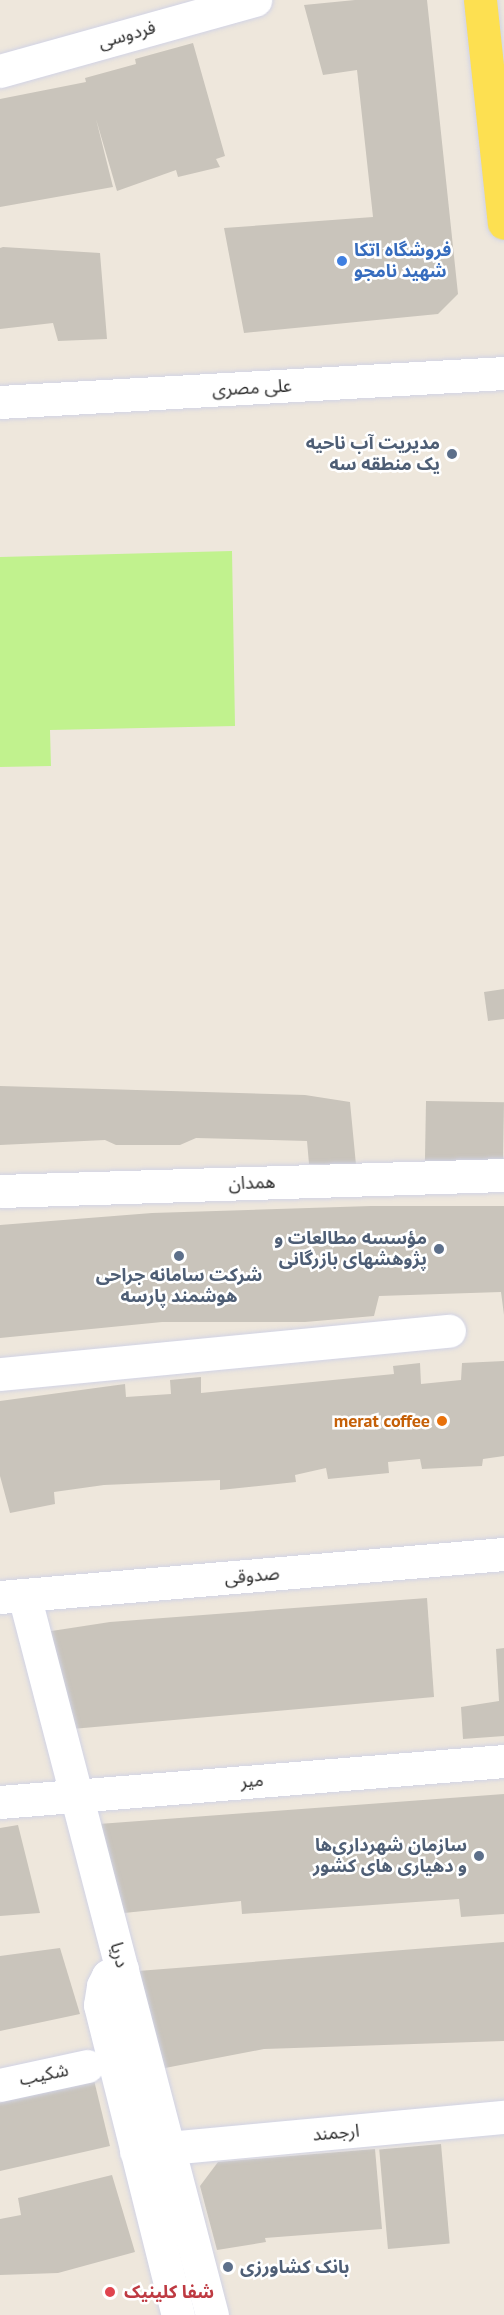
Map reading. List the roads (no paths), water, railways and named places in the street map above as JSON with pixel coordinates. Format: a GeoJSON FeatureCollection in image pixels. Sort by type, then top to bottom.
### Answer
{"type":"FeatureCollection","features":[{"type":"Feature","properties":{"kind":"main road"},"geometry":{"type":"LineString","coordinates":[[480,0],[504,223]]}},
{"type":"Feature","properties":{"kind":"street","name":"فردوسی"},"geometry":{"type":"LineString","coordinates":[[0,71],[255,0]]}},
{"type":"Feature","properties":{"kind":"street","name":"علی مصری"},"geometry":{"type":"LineString","coordinates":[[0,402],[504,373]]}},
{"type":"Feature","properties":{"kind":"street","name":"همدان"},"geometry":{"type":"LineString","coordinates":[[0,1191],[504,1175]]}},
{"type":"Feature","properties":{"kind":"street"},"geometry":{"type":"LineString","coordinates":[[0,1374],[449,1331]]}},
{"type":"Feature","properties":{"kind":"street","name":"صدوقی"},"geometry":{"type":"LineString","coordinates":[[12,1596],[504,1554]]}},
{"type":"Feature","properties":{"kind":"street","name":"دریا"},"geometry":{"type":"LineString","coordinates":[[12,1596],[76,1796],[122,1969],[152,2150],[212,2315]]}},
{"type":"Feature","properties":{"kind":"street","name":"میر"},"geometry":{"type":"LineString","coordinates":[[0,1802],[504,1761]]}},
{"type":"Feature","properties":{"kind":"street","name":"شکیب"},"geometry":{"type":"LineString","coordinates":[[0,2085],[87,2066]]}},
{"type":"Feature","properties":{"kind":"street","name":"ارجمند"},"geometry":{"type":"LineString","coordinates":[[152,2150],[504,2117]]}},
{"type":"Feature","properties":{"kind":"street"},"geometry":{"type":"LineString","coordinates":[[152,2150],[178,2315]]}},
{"type":"Feature","properties":{"kind":"place","name":"فروشگاه اتکا شهید نامجو"},"geometry":{"type":"Point","coordinates":[342,261]}},
{"type":"Feature","properties":{"kind":"place","name":"مدیریت آب ناحیه یک منطقه سه"},"geometry":{"type":"Point","coordinates":[452,454]}},
{"type":"Feature","properties":{"kind":"place","name":"مؤسسه مطالعات و پژوهشهای بازرگانی"},"geometry":{"type":"Point","coordinates":[439,1249]}},
{"type":"Feature","properties":{"kind":"place","name":"شرکت سامانه جراحی هوشمند پارسه"},"geometry":{"type":"Point","coordinates":[179,1256]}},
{"type":"Feature","properties":{"kind":"place","name":"merat coffee"},"geometry":{"type":"Point","coordinates":[442,1421]}},
{"type":"Feature","properties":{"kind":"place","name":"سازمان شهرداری‌ها و دهیاری‌ های کشور"},"geometry":{"type":"Point","coordinates":[479,1856]}},
{"type":"Feature","properties":{"kind":"place","name":"بانک کشاورزی"},"geometry":{"type":"Point","coordinates":[228,2267]}},
{"type":"Feature","properties":{"kind":"place","name":"شفا کلینیک"},"geometry":{"type":"Point","coordinates":[110,2292]}}]}
